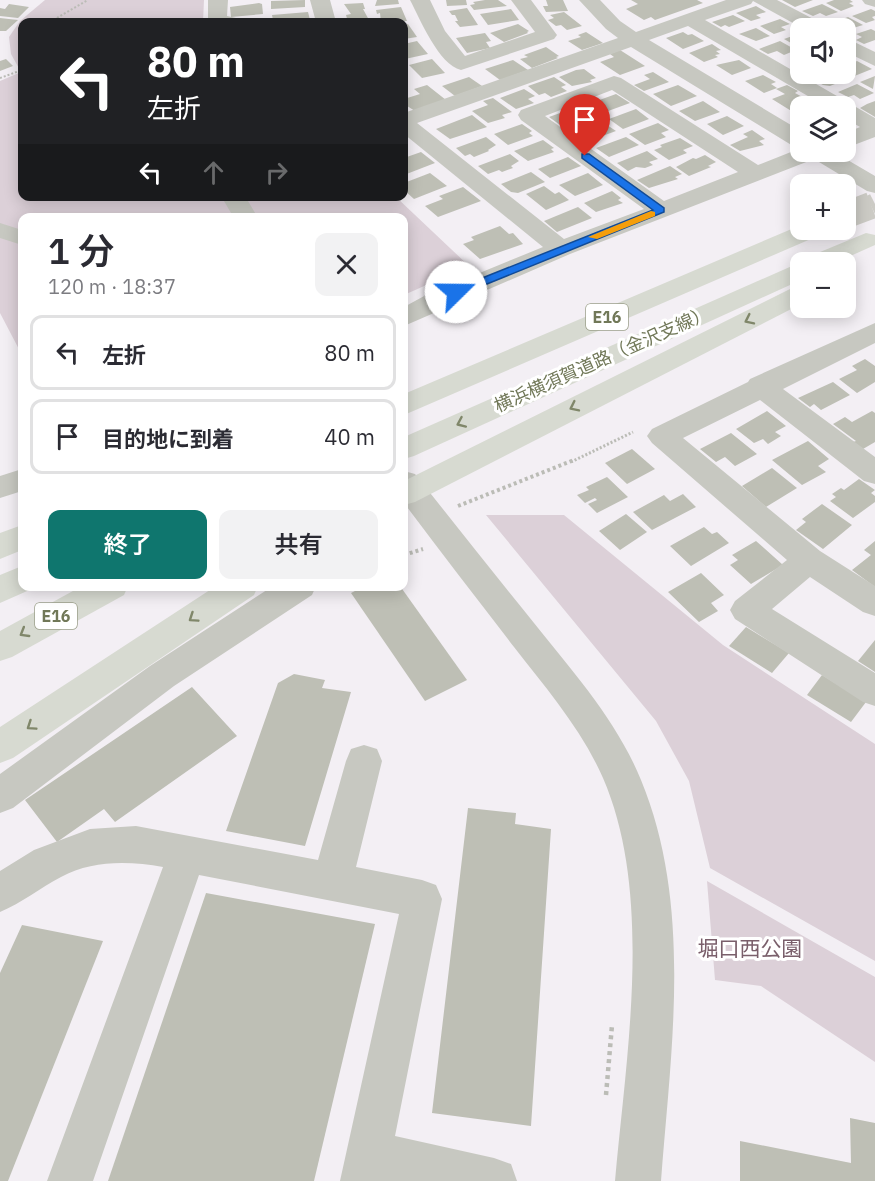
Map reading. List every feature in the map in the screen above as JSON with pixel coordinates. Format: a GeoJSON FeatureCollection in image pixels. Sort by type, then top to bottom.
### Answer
{"type":"FeatureCollection","features":[{"type":"Feature","properties":{"kind":"highway"},"geometry":{"type":"LineString","coordinates":[[408,381],[790,238]]}},
{"type":"Feature","properties":{"kind":"highway","name":"横浜横須賀道路（金沢支線）"},"geometry":{"type":"LineString","coordinates":[[408,403],[790,239]]}},
{"type":"Feature","properties":{"kind":"highway"},"geometry":{"type":"LineString","coordinates":[[856,262],[870,249]]}},
{"type":"Feature","properties":{"kind":"highway","name":"横浜横須賀道路（金沢支線）"},"geometry":{"type":"LineString","coordinates":[[408,447],[790,275]]}},
{"type":"Feature","properties":{"kind":"highway"},"geometry":{"type":"LineString","coordinates":[[423,506],[790,300]]}},
{"type":"Feature","properties":{"kind":"highway"},"geometry":{"type":"LineString","coordinates":[[0,547],[18,539]]}},
{"type":"Feature","properties":{"kind":"highway"},"geometry":{"type":"LineString","coordinates":[[0,590],[18,581]]}},
{"type":"Feature","properties":{"kind":"highway","name":"E16"},"geometry":{"type":"LineString","coordinates":[[0,647],[103,591]]}},
{"type":"Feature","properties":{"kind":"highway"},"geometry":{"type":"LineString","coordinates":[[0,747],[234,591]]}},
{"type":"Feature","properties":{"kind":"street"},"geometry":{"type":"LineString","coordinates":[[217,18],[218,0]]}},
{"type":"Feature","properties":{"kind":"street"},"geometry":{"type":"LineString","coordinates":[[320,0],[325,18]]}},
{"type":"Feature","properties":{"kind":"street"},"geometry":{"type":"LineString","coordinates":[[420,0],[436,33],[461,64],[547,35]]}},
{"type":"Feature","properties":{"kind":"street"},"geometry":{"type":"LineString","coordinates":[[521,0],[547,35],[614,82],[756,174]]}},
{"type":"Feature","properties":{"kind":"street"},"geometry":{"type":"LineString","coordinates":[[589,0],[613,25],[633,39],[790,134]]}},
{"type":"Feature","properties":{"kind":"street"},"geometry":{"type":"LineString","coordinates":[[408,121],[744,0]]}},
{"type":"Feature","properties":{"kind":"street"},"geometry":{"type":"LineString","coordinates":[[762,0],[797,18]]}},
{"type":"Feature","properties":{"kind":"street"},"geometry":{"type":"LineString","coordinates":[[689,19],[823,96]]}},
{"type":"Feature","properties":{"kind":"street"},"geometry":{"type":"LineString","coordinates":[[856,50],[875,60]]}},
{"type":"Feature","properties":{"kind":"street"},"geometry":{"type":"LineString","coordinates":[[614,82],[529,115],[661,210]]}},
{"type":"Feature","properties":{"kind":"street"},"geometry":{"type":"LineString","coordinates":[[856,116],[875,128]]}},
{"type":"Feature","properties":{"kind":"street"},"geometry":{"type":"LineString","coordinates":[[408,125],[561,249]]}},
{"type":"Feature","properties":{"kind":"street"},"geometry":{"type":"LineString","coordinates":[[856,137],[875,128]]}},
{"type":"Feature","properties":{"kind":"street"},"geometry":{"type":"LineString","coordinates":[[408,316],[435,301],[561,249],[790,161]]}},
{"type":"Feature","properties":{"kind":"street"},"geometry":{"type":"LineString","coordinates":[[835,162],[875,186]]}},
{"type":"Feature","properties":{"kind":"street"},"geometry":{"type":"LineString","coordinates":[[0,230],[18,237]]}},
{"type":"Feature","properties":{"kind":"street"},"geometry":{"type":"LineString","coordinates":[[870,340],[760,386],[662,436],[810,560],[875,603]]}},
{"type":"Feature","properties":{"kind":"street"},"geometry":{"type":"LineString","coordinates":[[760,386],[875,473]]}},
{"type":"Feature","properties":{"kind":"street"},"geometry":{"type":"LineString","coordinates":[[0,487],[18,481]]}},
{"type":"Feature","properties":{"kind":"street"},"geometry":{"type":"LineString","coordinates":[[423,506],[571,694],[603,741],[631,801],[649,879],[655,957],[638,1181]]}},
{"type":"Feature","properties":{"kind":"street"},"geometry":{"type":"LineString","coordinates":[[810,560],[747,610],[875,692]]}},
{"type":"Feature","properties":{"kind":"street"},"geometry":{"type":"LineString","coordinates":[[0,796],[162,675],[292,591]]}},
{"type":"Feature","properties":{"kind":"street"},"geometry":{"type":"LineString","coordinates":[[332,882],[364,761]]}},
{"type":"Feature","properties":{"kind":"street"},"geometry":{"type":"LineString","coordinates":[[0,893],[48,863],[90,847],[136,844],[422,899],[366,1167],[494,1181]]}},
{"type":"Feature","properties":{"kind":"street"},"geometry":{"type":"LineString","coordinates":[[70,1181],[187,854]]}},
{"type":"Feature","properties":{"kind":"path"},"geometry":{"type":"LineString","coordinates":[[54,18],[88,0]]}},
{"type":"Feature","properties":{"kind":"path"},"geometry":{"type":"LineString","coordinates":[[0,78],[18,71]]}},
{"type":"Feature","properties":{"kind":"path"},"geometry":{"type":"LineString","coordinates":[[430,556],[423,506],[558,468],[641,429],[662,436]]}},
{"type":"Feature","properties":{"kind":"path"},"geometry":{"type":"LineString","coordinates":[[605,1101],[612,1020]]}},
{"type":"Feature","properties":{"kind":"green space"},"geometry":{"type":"Polygon","coordinates":[[[45,0],[204,0],[203,18],[24,18],[45,0]]]}},
{"type":"Feature","properties":{"kind":"green space"},"geometry":{"type":"Polygon","coordinates":[[[18,24],[18,67],[11,54],[9,37],[18,24]]]}},
{"type":"Feature","properties":{"kind":"green space"},"geometry":{"type":"Polygon","coordinates":[[[18,73],[18,201],[400,201],[469,266],[408,293],[408,213],[18,213],[18,347],[0,313],[0,81],[18,73]]]}},
{"type":"Feature","properties":{"kind":"green space"},"geometry":{"type":"Polygon","coordinates":[[[486,515],[564,515],[723,645],[875,744],[875,961],[710,868],[689,781],[656,721],[486,515]]]}},
{"type":"Feature","properties":{"kind":"green space","name":"堀口西公園"},"geometry":{"type":"Polygon","coordinates":[[[707,881],[875,977],[875,1062],[761,986],[715,980],[707,881]]]}},
{"type":"Feature","properties":{"kind":"building"},"geometry":{"type":"Polygon","coordinates":[[[305,0],[305,7],[271,9],[271,1],[305,0]]]}},
{"type":"Feature","properties":{"kind":"building"},"geometry":{"type":"Polygon","coordinates":[[[377,0],[398,0],[399,4],[375,6],[377,0]]]}},
{"type":"Feature","properties":{"kind":"building"},"geometry":{"type":"Polygon","coordinates":[[[446,0],[466,0],[467,5],[447,6],[446,0]]]}},
{"type":"Feature","properties":{"kind":"building"},"geometry":{"type":"Polygon","coordinates":[[[498,0],[507,6],[474,10],[470,5],[475,4],[473,2],[498,0]]]}},
{"type":"Feature","properties":{"kind":"building"},"geometry":{"type":"Polygon","coordinates":[[[546,0],[563,0],[568,11],[546,12],[543,6],[548,6],[546,0]]]}},
{"type":"Feature","properties":{"kind":"building"},"geometry":{"type":"Polygon","coordinates":[[[631,0],[697,0],[703,3],[655,20],[651,17],[644,20],[626,9],[638,4],[631,0]]]}},
{"type":"Feature","properties":{"kind":"building"},"geometry":{"type":"Polygon","coordinates":[[[782,0],[813,0],[795,7],[782,0]]]}},
{"type":"Feature","properties":{"kind":"building"},"geometry":{"type":"Polygon","coordinates":[[[834,0],[850,0],[853,2],[849,3],[854,6],[841,11],[826,3],[834,0]]]}},
{"type":"Feature","properties":{"kind":"building"},"geometry":{"type":"Polygon","coordinates":[[[363,3],[365,9],[363,9],[368,18],[347,18],[346,15],[351,14],[344,4],[363,3]]]}},
{"type":"Feature","properties":{"kind":"building"},"geometry":{"type":"Polygon","coordinates":[[[9,4],[29,7],[18,18],[0,16],[0,8],[5,9],[9,4]]]}},
{"type":"Feature","properties":{"kind":"building"},"geometry":{"type":"Polygon","coordinates":[[[262,4],[263,14],[231,17],[230,7],[262,4]]]}},
{"type":"Feature","properties":{"kind":"building"},"geometry":{"type":"Polygon","coordinates":[[[822,4],[838,12],[826,16],[820,13],[813,16],[802,11],[822,4]]]}},
{"type":"Feature","properties":{"kind":"building"},"geometry":{"type":"Polygon","coordinates":[[[756,6],[766,12],[756,15],[761,18],[751,21],[736,13],[756,6]]]}},
{"type":"Feature","properties":{"kind":"building"},"geometry":{"type":"Polygon","coordinates":[[[401,7],[406,18],[381,18],[380,13],[377,14],[376,10],[401,7]]]}},
{"type":"Feature","properties":{"kind":"building"},"geometry":{"type":"Polygon","coordinates":[[[467,8],[478,25],[460,27],[455,21],[458,21],[455,15],[449,11],[467,8]]]}},
{"type":"Feature","properties":{"kind":"building"},"geometry":{"type":"Polygon","coordinates":[[[511,9],[519,20],[488,25],[480,14],[511,9]]]}},
{"type":"Feature","properties":{"kind":"building"},"geometry":{"type":"Polygon","coordinates":[[[871,9],[875,11],[875,16],[872,17],[875,20],[866,23],[852,16],[871,9]]]}},
{"type":"Feature","properties":{"kind":"building"},"geometry":{"type":"Polygon","coordinates":[[[308,12],[310,18],[273,18],[272,15],[308,12]]]}},
{"type":"Feature","properties":{"kind":"building"},"geometry":{"type":"Polygon","coordinates":[[[564,12],[582,26],[567,30],[548,20],[554,18],[550,15],[564,12]]]}},
{"type":"Feature","properties":{"kind":"building"},"geometry":{"type":"Polygon","coordinates":[[[733,15],[745,21],[729,27],[725,25],[721,27],[712,22],[733,15]]]}},
{"type":"Feature","properties":{"kind":"building"},"geometry":{"type":"Polygon","coordinates":[[[0,18],[18,20],[6,31],[0,31],[0,18]]]}},
{"type":"Feature","properties":{"kind":"building"},"geometry":{"type":"Polygon","coordinates":[[[780,19],[790,24],[781,27],[786,30],[774,34],[760,26],[780,19]]]}},
{"type":"Feature","properties":{"kind":"building"},"geometry":{"type":"Polygon","coordinates":[[[408,24],[417,37],[408,38],[408,24]]]}},
{"type":"Feature","properties":{"kind":"building"},"geometry":{"type":"Polygon","coordinates":[[[518,24],[529,31],[528,33],[504,42],[490,33],[518,24]]]}},
{"type":"Feature","properties":{"kind":"building"},"geometry":{"type":"Polygon","coordinates":[[[756,28],[770,36],[756,41],[739,34],[756,28]]]}},
{"type":"Feature","properties":{"kind":"building"},"geometry":{"type":"Polygon","coordinates":[[[871,29],[875,31],[875,40],[864,44],[856,40],[862,37],[856,34],[871,29]]]}},
{"type":"Feature","properties":{"kind":"building"},"geometry":{"type":"Polygon","coordinates":[[[586,32],[603,43],[582,50],[568,41],[581,37],[578,35],[586,32]]]}},
{"type":"Feature","properties":{"kind":"building"},"geometry":{"type":"Polygon","coordinates":[[[683,32],[704,41],[683,49],[666,38],[683,32]]]}},
{"type":"Feature","properties":{"kind":"building"},"geometry":{"type":"Polygon","coordinates":[[[485,33],[491,41],[486,42],[490,48],[467,53],[456,38],[485,33]]]}},
{"type":"Feature","properties":{"kind":"building"},"geometry":{"type":"Polygon","coordinates":[[[417,41],[428,54],[408,58],[408,43],[417,41]]]}},
{"type":"Feature","properties":{"kind":"building"},"geometry":{"type":"Polygon","coordinates":[[[780,41],[790,47],[790,52],[784,55],[777,51],[768,54],[759,49],[780,41]]]}},
{"type":"Feature","properties":{"kind":"building"},"geometry":{"type":"Polygon","coordinates":[[[712,44],[721,50],[716,51],[720,54],[715,55],[718,57],[704,62],[689,53],[712,44]]]}},
{"type":"Feature","properties":{"kind":"building"},"geometry":{"type":"Polygon","coordinates":[[[546,47],[559,56],[556,57],[558,58],[532,68],[520,59],[528,57],[524,55],[546,47]]]}},
{"type":"Feature","properties":{"kind":"building"},"geometry":{"type":"Polygon","coordinates":[[[620,50],[645,66],[620,75],[600,62],[614,57],[610,54],[620,50]]]}},
{"type":"Feature","properties":{"kind":"building"},"geometry":{"type":"Polygon","coordinates":[[[6,59],[13,66],[0,71],[0,61],[6,59]]]}},
{"type":"Feature","properties":{"kind":"building"},"geometry":{"type":"Polygon","coordinates":[[[432,59],[445,73],[422,78],[409,65],[432,59]]]}},
{"type":"Feature","properties":{"kind":"building"},"geometry":{"type":"Polygon","coordinates":[[[513,60],[528,70],[500,80],[485,69],[513,60]]]}},
{"type":"Feature","properties":{"kind":"building"},"geometry":{"type":"Polygon","coordinates":[[[739,60],[751,68],[732,75],[716,65],[739,60]]]}},
{"type":"Feature","properties":{"kind":"building"},"geometry":{"type":"Polygon","coordinates":[[[857,61],[872,69],[856,75],[857,61]]]}},
{"type":"Feature","properties":{"kind":"building"},"geometry":{"type":"Polygon","coordinates":[[[584,69],[596,78],[590,80],[592,82],[572,86],[559,77],[576,70],[584,69]]]}},
{"type":"Feature","properties":{"kind":"building"},"geometry":{"type":"Polygon","coordinates":[[[653,72],[669,82],[644,91],[634,85],[650,79],[644,75],[653,72]]]}},
{"type":"Feature","properties":{"kind":"building"},"geometry":{"type":"Polygon","coordinates":[[[763,75],[776,82],[771,84],[777,88],[764,93],[745,81],[763,75]]]}},
{"type":"Feature","properties":{"kind":"building"},"geometry":{"type":"Polygon","coordinates":[[[875,76],[873,89],[860,82],[875,76]]]}},
{"type":"Feature","properties":{"kind":"building"},"geometry":{"type":"Polygon","coordinates":[[[469,77],[482,86],[455,96],[442,86],[469,77]]]}},
{"type":"Feature","properties":{"kind":"building"},"geometry":{"type":"Polygon","coordinates":[[[554,77],[566,85],[561,87],[567,91],[551,97],[545,93],[539,95],[528,86],[554,77]]]}},
{"type":"Feature","properties":{"kind":"building"},"geometry":{"type":"Polygon","coordinates":[[[857,84],[874,93],[860,99],[854,95],[846,96],[838,92],[857,84]]]}},
{"type":"Feature","properties":{"kind":"building"},"geometry":{"type":"Polygon","coordinates":[[[427,85],[446,100],[415,111],[408,107],[408,98],[420,94],[414,89],[427,85]]]}},
{"type":"Feature","properties":{"kind":"building"},"geometry":{"type":"Polygon","coordinates":[[[678,85],[697,96],[671,106],[653,94],[678,85]]]}},
{"type":"Feature","properties":{"kind":"building"},"geometry":{"type":"Polygon","coordinates":[[[787,85],[798,91],[795,93],[801,96],[790,96],[790,110],[772,99],[785,94],[776,89],[787,85]]]}},
{"type":"Feature","properties":{"kind":"building"},"geometry":{"type":"Polygon","coordinates":[[[524,89],[535,96],[528,99],[534,103],[516,109],[500,98],[524,89]]]}},
{"type":"Feature","properties":{"kind":"building"},"geometry":{"type":"Polygon","coordinates":[[[616,94],[630,103],[600,114],[589,107],[597,104],[594,102],[616,94]]]}},
{"type":"Feature","properties":{"kind":"building"},"geometry":{"type":"Polygon","coordinates":[[[493,98],[512,112],[502,115],[505,118],[488,123],[472,111],[488,105],[483,101],[493,98]]]}},
{"type":"Feature","properties":{"kind":"building"},"geometry":{"type":"Polygon","coordinates":[[[703,101],[720,112],[695,121],[679,111],[703,101]]]}},
{"type":"Feature","properties":{"kind":"building"},"geometry":{"type":"Polygon","coordinates":[[[875,101],[875,117],[860,108],[867,104],[875,101]]]}},
{"type":"Feature","properties":{"kind":"building"},"geometry":{"type":"Polygon","coordinates":[[[571,109],[576,113],[586,109],[595,115],[563,127],[549,117],[571,109]]]}},
{"type":"Feature","properties":{"kind":"building"},"geometry":{"type":"Polygon","coordinates":[[[636,109],[649,119],[623,129],[609,119],[636,109]]]}},
{"type":"Feature","properties":{"kind":"building"},"geometry":{"type":"Polygon","coordinates":[[[472,115],[487,127],[450,139],[436,129],[472,115]]]}},
{"type":"Feature","properties":{"kind":"building"},"geometry":{"type":"Polygon","coordinates":[[[727,116],[744,126],[723,135],[707,124],[727,116]]]}},
{"type":"Feature","properties":{"kind":"building"},"geometry":{"type":"Polygon","coordinates":[[[601,121],[616,131],[586,142],[572,131],[601,121]]]}},
{"type":"Feature","properties":{"kind":"building"},"geometry":{"type":"Polygon","coordinates":[[[658,123],[669,130],[661,133],[666,137],[645,145],[629,134],[658,123]]]}},
{"type":"Feature","properties":{"kind":"building"},"geometry":{"type":"Polygon","coordinates":[[[522,124],[532,131],[529,133],[533,136],[508,145],[494,134],[522,124]]]}},
{"type":"Feature","properties":{"kind":"building"},"geometry":{"type":"Polygon","coordinates":[[[752,130],[765,139],[759,141],[764,145],[740,151],[730,145],[748,137],[743,134],[752,130]]]}},
{"type":"Feature","properties":{"kind":"building"},"geometry":{"type":"Polygon","coordinates":[[[486,137],[496,145],[489,151],[474,157],[470,154],[465,156],[456,148],[486,137]]]}},
{"type":"Feature","properties":{"kind":"building"},"geometry":{"type":"Polygon","coordinates":[[[626,137],[639,145],[609,157],[596,148],[626,137]]]}},
{"type":"Feature","properties":{"kind":"building"},"geometry":{"type":"Polygon","coordinates":[[[680,138],[693,146],[683,150],[687,153],[669,160],[654,150],[662,147],[660,145],[680,138]]]}},
{"type":"Feature","properties":{"kind":"building"},"geometry":{"type":"Polygon","coordinates":[[[543,140],[554,148],[551,149],[554,152],[528,161],[514,151],[543,140]]]}},
{"type":"Feature","properties":{"kind":"building"},"geometry":{"type":"Polygon","coordinates":[[[647,151],[658,159],[649,162],[653,165],[645,168],[636,167],[628,171],[617,163],[647,151]]]}},
{"type":"Feature","properties":{"kind":"building"},"geometry":{"type":"Polygon","coordinates":[[[421,152],[435,163],[408,173],[408,157],[421,152]]]}},
{"type":"Feature","properties":{"kind":"building"},"geometry":{"type":"Polygon","coordinates":[[[510,154],[519,161],[511,166],[513,168],[488,174],[478,166],[510,154]]]}},
{"type":"Feature","properties":{"kind":"building"},"geometry":{"type":"Polygon","coordinates":[[[705,155],[716,162],[708,166],[711,167],[689,176],[676,167],[693,158],[705,155]]]}},
{"type":"Feature","properties":{"kind":"building"},"geometry":{"type":"Polygon","coordinates":[[[568,157],[581,166],[550,178],[538,169],[568,157]]]}},
{"type":"Feature","properties":{"kind":"building"},"geometry":{"type":"Polygon","coordinates":[[[670,166],[682,174],[675,177],[678,179],[649,188],[637,180],[670,166]]]}},
{"type":"Feature","properties":{"kind":"building"},"geometry":{"type":"Polygon","coordinates":[[[531,172],[545,182],[518,193],[511,192],[501,184],[531,172]]]}},
{"type":"Feature","properties":{"kind":"building"},"geometry":{"type":"Polygon","coordinates":[[[430,173],[447,186],[414,199],[408,194],[408,181],[430,173]]]}},
{"type":"Feature","properties":{"kind":"building"},"geometry":{"type":"Polygon","coordinates":[[[588,173],[603,185],[575,196],[559,185],[588,173]]]}},
{"type":"Feature","properties":{"kind":"building"},"geometry":{"type":"Polygon","coordinates":[[[544,186],[555,194],[559,192],[569,200],[546,210],[526,194],[544,186]]]}},
{"type":"Feature","properties":{"kind":"building"},"geometry":{"type":"Polygon","coordinates":[[[463,187],[481,201],[438,217],[425,206],[443,199],[439,196],[463,187]]]}},
{"type":"Feature","properties":{"kind":"building"},"geometry":{"type":"Polygon","coordinates":[[[612,191],[621,198],[618,200],[623,203],[596,212],[584,203],[612,191]]]}},
{"type":"Feature","properties":{"kind":"building"},"geometry":{"type":"Polygon","coordinates":[[[578,207],[592,218],[557,232],[544,221],[578,207]]]}},
{"type":"Feature","properties":{"kind":"building"},"geometry":{"type":"Polygon","coordinates":[[[500,226],[509,234],[513,233],[523,244],[480,259],[463,244],[474,240],[471,237],[500,226]]]}},
{"type":"Feature","properties":{"kind":"building"},"geometry":{"type":"Polygon","coordinates":[[[865,359],[875,366],[875,382],[857,393],[839,379],[857,370],[852,366],[865,359]]]}},
{"type":"Feature","properties":{"kind":"building"},"geometry":{"type":"Polygon","coordinates":[[[833,382],[850,395],[821,410],[814,404],[810,407],[798,398],[833,382]]]}},
{"type":"Feature","properties":{"kind":"building"},"geometry":{"type":"Polygon","coordinates":[[[767,411],[786,426],[775,432],[781,436],[768,444],[763,439],[754,443],[736,429],[767,411]]]}},
{"type":"Feature","properties":{"kind":"building"},"geometry":{"type":"Polygon","coordinates":[[[872,411],[875,413],[875,442],[863,449],[833,424],[845,417],[852,422],[872,411]]]}},
{"type":"Feature","properties":{"kind":"building"},"geometry":{"type":"Polygon","coordinates":[[[731,433],[757,454],[735,466],[725,457],[716,462],[700,449],[731,433]]]}},
{"type":"Feature","properties":{"kind":"building"},"geometry":{"type":"Polygon","coordinates":[[[808,441],[829,459],[818,466],[826,472],[802,485],[772,460],[808,441]]]}},
{"type":"Feature","properties":{"kind":"building"},"geometry":{"type":"Polygon","coordinates":[[[632,449],[655,469],[627,484],[605,463],[632,449]]]}},
{"type":"Feature","properties":{"kind":"building"},"geometry":{"type":"Polygon","coordinates":[[[772,468],[797,488],[766,507],[742,486],[772,468]]]}},
{"type":"Feature","properties":{"kind":"building"},"geometry":{"type":"Polygon","coordinates":[[[607,477],[628,497],[597,513],[588,504],[597,500],[595,498],[585,503],[577,495],[589,490],[586,487],[607,477]]]}},
{"type":"Feature","properties":{"kind":"building"},"geometry":{"type":"Polygon","coordinates":[[[859,479],[875,490],[871,493],[875,496],[875,502],[853,518],[830,501],[836,497],[832,494],[841,488],[844,490],[859,479]]]}},
{"type":"Feature","properties":{"kind":"building"},"geometry":{"type":"Polygon","coordinates":[[[683,494],[696,507],[652,530],[633,512],[664,495],[670,501],[683,494]]]}},
{"type":"Feature","properties":{"kind":"building"},"geometry":{"type":"Polygon","coordinates":[[[822,504],[852,525],[823,549],[796,530],[806,522],[802,519],[822,504]]]}},
{"type":"Feature","properties":{"kind":"building"},"geometry":{"type":"Polygon","coordinates":[[[626,514],[647,532],[620,550],[599,531],[626,514]]]}},
{"type":"Feature","properties":{"kind":"building"},"geometry":{"type":"Polygon","coordinates":[[[704,527],[712,534],[717,532],[729,543],[691,566],[670,546],[704,527]]]}},
{"type":"Feature","properties":{"kind":"building"},"geometry":{"type":"Polygon","coordinates":[[[756,541],[783,565],[751,584],[730,565],[738,560],[732,555],[756,541]]]}},
{"type":"Feature","properties":{"kind":"building"},"geometry":{"type":"Polygon","coordinates":[[[875,541],[875,587],[852,570],[871,555],[864,550],[875,541]]]}},
{"type":"Feature","properties":{"kind":"building"},"geometry":{"type":"Polygon","coordinates":[[[701,573],[724,595],[711,603],[718,611],[699,622],[668,592],[701,573]]]}},
{"type":"Feature","properties":{"kind":"building"},"geometry":{"type":"Polygon","coordinates":[[[355,591],[404,591],[467,680],[425,701],[351,593],[355,591]]]}},
{"type":"Feature","properties":{"kind":"building"},"geometry":{"type":"Polygon","coordinates":[[[746,627],[789,653],[772,673],[729,646],[746,627]]]}},
{"type":"Feature","properties":{"kind":"building"},"geometry":{"type":"Polygon","coordinates":[[[875,640],[875,672],[858,661],[875,640]]]}},
{"type":"Feature","properties":{"kind":"building"},"geometry":{"type":"Polygon","coordinates":[[[294,674],[325,680],[322,688],[351,692],[305,846],[226,831],[278,683],[294,674]]]}},
{"type":"Feature","properties":{"kind":"building"},"geometry":{"type":"Polygon","coordinates":[[[822,675],[866,702],[851,722],[807,695],[822,675]]]}},
{"type":"Feature","properties":{"kind":"building"},"geometry":{"type":"Polygon","coordinates":[[[192,687],[237,736],[115,822],[104,809],[57,842],[25,800],[192,687]]]}},
{"type":"Feature","properties":{"kind":"building"},"geometry":{"type":"Polygon","coordinates":[[[468,808],[516,813],[515,824],[551,829],[531,1126],[432,1113],[468,808]]]}},
{"type":"Feature","properties":{"kind":"building"},"geometry":{"type":"Polygon","coordinates":[[[206,893],[375,924],[314,1181],[108,1181],[206,893]]]}},
{"type":"Feature","properties":{"kind":"building"},"geometry":{"type":"Polygon","coordinates":[[[22,925],[103,941],[8,1181],[0,1181],[0,973],[22,925]]]}},
{"type":"Feature","properties":{"kind":"building"},"geometry":{"type":"Polygon","coordinates":[[[850,1118],[875,1123],[875,1181],[740,1181],[740,1141],[851,1163],[850,1118]]]}},
{"type":"Feature","properties":{"kind":"tunnel"},"geometry":{"type":"LineString","coordinates":[[856,211],[875,204],[871,206]]}},
{"type":"Feature","properties":{"kind":"slow traffic"},"geometry":{"type":"LineString","coordinates":[[593,237],[651,214]]}},
{"type":"Feature","properties":{"kind":"route"},"geometry":{"type":"LineString","coordinates":[[456,292],[661,210],[585,156]]}}]}
